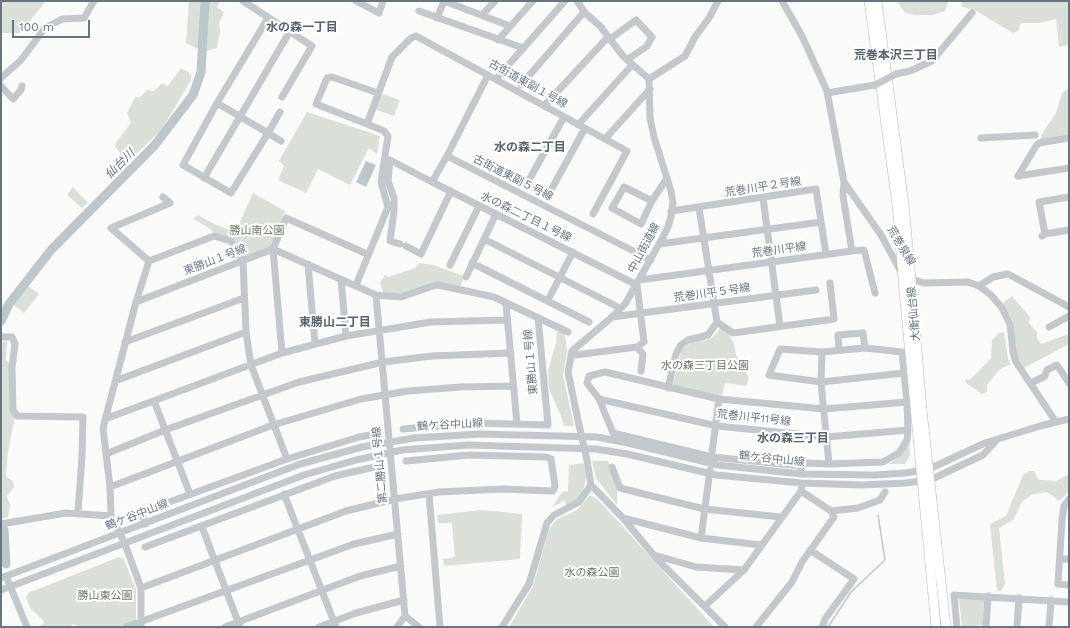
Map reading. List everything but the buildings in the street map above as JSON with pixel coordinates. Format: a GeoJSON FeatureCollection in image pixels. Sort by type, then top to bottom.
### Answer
{"type":"FeatureCollection","features":[{"type":"Feature","properties":{"kind":"main road","name":"大衡仙台線"},"geometry":{"type":"LineString","coordinates":[[870,1],[900,205]]}},
{"type":"Feature","properties":{"kind":"main road","name":"大衡仙台線"},"geometry":{"type":"LineString","coordinates":[[877,1],[900,205],[926,480],[936,627]]}},
{"type":"Feature","properties":{"kind":"main road","name":"大衡仙台線"},"geometry":{"type":"LineString","coordinates":[[926,480],[946,627]]}},
{"type":"Feature","properties":{"kind":"street"},"geometry":{"type":"LineString","coordinates":[[1,78],[21,60],[45,28],[62,19],[84,18],[94,1]]}},
{"type":"Feature","properties":{"kind":"street"},"geometry":{"type":"LineString","coordinates":[[243,1],[312,46],[282,97]]}},
{"type":"Feature","properties":{"kind":"street"},"geometry":{"type":"LineString","coordinates":[[356,1],[379,13],[383,1]]}},
{"type":"Feature","properties":{"kind":"street"},"geometry":{"type":"LineString","coordinates":[[437,18],[444,1],[510,26]]}},
{"type":"Feature","properties":{"kind":"street"},"geometry":{"type":"LineString","coordinates":[[482,15],[495,1]]}},
{"type":"Feature","properties":{"kind":"street"},"geometry":{"type":"LineString","coordinates":[[498,40],[534,1]]}},
{"type":"Feature","properties":{"kind":"street"},"geometry":{"type":"LineString","coordinates":[[496,79],[565,1]]}},
{"type":"Feature","properties":{"kind":"street"},"geometry":{"type":"LineString","coordinates":[[577,1],[584,12],[600,26],[630,63],[649,80],[685,56],[695,37],[709,18],[717,1]]}},
{"type":"Feature","properties":{"kind":"street","name":"荒巻泉線"},"geometry":{"type":"LineString","coordinates":[[782,1],[802,36],[827,93],[844,182],[881,235],[900,270],[908,278],[924,283],[958,281],[968,282],[979,286],[991,295],[1010,324],[1013,352],[1016,362],[1056,422]]}},
{"type":"Feature","properties":{"kind":"street"},"geometry":{"type":"LineString","coordinates":[[419,11],[523,48]]}},
{"type":"Feature","properties":{"kind":"street"},"geometry":{"type":"LineString","coordinates":[[521,84],[584,12]]}},
{"type":"Feature","properties":{"kind":"street"},"geometry":{"type":"LineString","coordinates":[[827,93],[875,84],[896,74],[932,61],[972,13]]}},
{"type":"Feature","properties":{"kind":"street"},"geometry":{"type":"LineString","coordinates":[[268,18],[217,103],[183,165],[231,193],[280,112]]}},
{"type":"Feature","properties":{"kind":"street"},"geometry":{"type":"LineString","coordinates":[[544,106],[609,38],[636,20],[652,37],[647,46],[630,63],[582,126],[550,192]]}},
{"type":"Feature","properties":{"kind":"street"},"geometry":{"type":"LineString","coordinates":[[204,178],[290,31]]}},
{"type":"Feature","properties":{"kind":"street","name":"古街道東副１号線"},"geometry":{"type":"LineString","coordinates":[[378,93],[392,57],[406,41],[416,36],[627,151],[593,214]]}},
{"type":"Feature","properties":{"kind":"street"},"geometry":{"type":"LineString","coordinates":[[432,182],[447,156],[488,75]]}},
{"type":"Feature","properties":{"kind":"street"},"geometry":{"type":"LineString","coordinates":[[356,285],[388,207],[381,182],[388,136],[384,131],[316,104],[327,78],[332,77],[378,93],[367,124]]}},
{"type":"Feature","properties":{"kind":"street","name":"中山街道線"},"geometry":{"type":"LineString","coordinates":[[571,354],[574,348],[612,318],[625,304],[651,260],[668,227],[671,211],[671,191],[654,137],[650,109],[649,80]]}},
{"type":"Feature","properties":{"kind":"street"},"geometry":{"type":"LineString","coordinates":[[1,86],[13,99],[21,90],[22,86]]}},
{"type":"Feature","properties":{"kind":"street"},"geometry":{"type":"LineString","coordinates":[[605,139],[650,89]]}},
{"type":"Feature","properties":{"kind":"street"},"geometry":{"type":"LineString","coordinates":[[217,103],[281,141]]}},
{"type":"Feature","properties":{"kind":"street"},"geometry":{"type":"LineString","coordinates":[[529,180],[564,116]]}},
{"type":"Feature","properties":{"kind":"street"},"geometry":{"type":"LineString","coordinates":[[981,138],[1035,135]]}},
{"type":"Feature","properties":{"kind":"street"},"geometry":{"type":"LineString","coordinates":[[1069,138],[1039,143],[1018,176],[1069,168]]}},
{"type":"Feature","properties":{"kind":"street","name":"古街道東副５号線"},"geometry":{"type":"LineString","coordinates":[[447,156],[651,260]]}},
{"type":"Feature","properties":{"kind":"street","name":"水の森二丁目１号線"},"geometry":{"type":"LineString","coordinates":[[451,191],[421,254],[390,240],[394,214],[394,198],[388,181],[390,160],[451,191],[479,206],[638,282]]}},
{"type":"Feature","properties":{"kind":"street"},"geometry":{"type":"LineString","coordinates":[[652,201],[624,187],[612,208],[641,224],[652,201],[667,178]]}},
{"type":"Feature","properties":{"kind":"street"},"geometry":{"type":"LineString","coordinates":[[844,182],[843,196],[852,251],[864,250],[875,293]]}},
{"type":"Feature","properties":{"kind":"street","name":"荒巻川平２号線"},"geometry":{"type":"LineString","coordinates":[[671,211],[699,208],[816,189],[826,254]]}},
{"type":"Feature","properties":{"kind":"street"},"geometry":{"type":"LineString","coordinates":[[149,261],[111,228],[170,203],[163,197]]}},
{"type":"Feature","properties":{"kind":"street"},"geometry":{"type":"LineString","coordinates":[[1069,197],[1039,202],[1044,235],[1069,230]]}},
{"type":"Feature","properties":{"kind":"street"},"geometry":{"type":"LineString","coordinates":[[763,198],[773,262],[780,326]]}},
{"type":"Feature","properties":{"kind":"street"},"geometry":{"type":"LineString","coordinates":[[450,265],[479,206]]}},
{"type":"Feature","properties":{"kind":"street"},"geometry":{"type":"LineString","coordinates":[[668,388],[676,354],[680,346],[688,340],[708,335],[717,322],[699,208]]}},
{"type":"Feature","properties":{"kind":"street"},"geometry":{"type":"LineString","coordinates":[[466,277],[496,214]]}},
{"type":"Feature","properties":{"kind":"street"},"geometry":{"type":"LineString","coordinates":[[282,353],[273,250],[286,218],[368,254]]}},
{"type":"Feature","properties":{"kind":"street"},"geometry":{"type":"LineString","coordinates":[[659,244],[821,222]]}},
{"type":"Feature","properties":{"kind":"street"},"geometry":{"type":"LineString","coordinates":[[149,261],[214,236],[231,241],[243,261],[246,332],[251,365],[287,459]]}},
{"type":"Feature","properties":{"kind":"street"},"geometry":{"type":"LineString","coordinates":[[484,239],[560,276],[616,306]]}},
{"type":"Feature","properties":{"kind":"street","name":"東勝山１号線"},"geometry":{"type":"LineString","coordinates":[[136,302],[273,250],[376,295],[401,297],[438,285],[494,297],[538,318],[548,425],[517,424]]}},
{"type":"Feature","properties":{"kind":"street","name":"荒巻川平線"},"geometry":{"type":"LineString","coordinates":[[638,282],[852,251]]}},
{"type":"Feature","properties":{"kind":"street"},"geometry":{"type":"LineString","coordinates":[[548,300],[573,252]]}},
{"type":"Feature","properties":{"kind":"street"},"geometry":{"type":"LineString","coordinates":[[141,625],[141,588],[125,544],[112,516],[103,428],[136,302],[149,261]]}},
{"type":"Feature","properties":{"kind":"street"},"geometry":{"type":"LineString","coordinates":[[472,263],[589,322]]}},
{"type":"Feature","properties":{"kind":"street"},"geometry":{"type":"LineString","coordinates":[[308,264],[315,344]]}},
{"type":"Feature","properties":{"kind":"street"},"geometry":{"type":"LineString","coordinates":[[979,286],[992,277],[1008,274],[1069,307]]}},
{"type":"Feature","properties":{"kind":"street"},"geometry":{"type":"LineString","coordinates":[[341,279],[346,336]]}},
{"type":"Feature","properties":{"kind":"street"},"geometry":{"type":"LineString","coordinates":[[638,282],[644,342],[637,347],[575,356],[571,354],[568,372],[591,485],[623,518],[654,555],[725,627]]}},
{"type":"Feature","properties":{"kind":"street"},"geometry":{"type":"LineString","coordinates":[[717,322],[733,333],[834,319],[830,283]]}},
{"type":"Feature","properties":{"kind":"street","name":"荒巻川平５号線"},"geometry":{"type":"LineString","coordinates":[[612,318],[816,290]]}},
{"type":"Feature","properties":{"kind":"street","name":"第二勝山１号線"},"geometry":{"type":"LineString","coordinates":[[376,295],[405,616]]}},
{"type":"Feature","properties":{"kind":"street"},"geometry":{"type":"LineString","coordinates":[[125,342],[244,298]]}},
{"type":"Feature","properties":{"kind":"street"},"geometry":{"type":"LineString","coordinates":[[403,429],[474,423],[517,424],[506,304]]}},
{"type":"Feature","properties":{"kind":"street"},"geometry":{"type":"LineString","coordinates":[[1049,327],[1069,316]]}},
{"type":"Feature","properties":{"kind":"street"},"geometry":{"type":"LineString","coordinates":[[538,318],[568,332]]}},
{"type":"Feature","properties":{"kind":"street"},"geometry":{"type":"LineString","coordinates":[[105,419],[282,353],[346,336],[431,322],[507,320]]}},
{"type":"Feature","properties":{"kind":"street"},"geometry":{"type":"LineString","coordinates":[[115,381],[246,332]]}},
{"type":"Feature","properties":{"kind":"street"},"geometry":{"type":"LineString","coordinates":[[839,350],[838,335],[844,334],[863,333],[865,348]]}},
{"type":"Feature","properties":{"kind":"street"},"geometry":{"type":"LineString","coordinates":[[1,337],[12,337],[15,344],[12,367],[13,410],[17,416],[86,417],[78,514]]}},
{"type":"Feature","properties":{"kind":"street"},"geometry":{"type":"LineString","coordinates":[[637,347],[643,354],[641,371]]}},
{"type":"Feature","properties":{"kind":"street"},"geometry":{"type":"LineString","coordinates":[[801,470],[804,463],[829,464],[883,462],[898,454],[907,440],[908,430],[907,402],[902,352],[865,348],[822,352],[780,349],[769,375],[821,382],[904,373]]}},
{"type":"Feature","properties":{"kind":"street"},"geometry":{"type":"LineString","coordinates":[[822,352],[821,382],[829,464]]}},
{"type":"Feature","properties":{"kind":"street"},"geometry":{"type":"LineString","coordinates":[[106,454],[165,430],[299,382],[383,362],[432,356],[511,353]]}},
{"type":"Feature","properties":{"kind":"street"},"geometry":{"type":"LineString","coordinates":[[1031,383],[1045,376],[1047,370],[1057,365],[1069,383]]}},
{"type":"Feature","properties":{"kind":"street"},"geometry":{"type":"LineString","coordinates":[[711,460],[613,433],[598,399],[587,382],[589,376],[605,372],[719,399],[824,409],[907,402]]}},
{"type":"Feature","properties":{"kind":"street"},"geometry":{"type":"LineString","coordinates":[[110,487],[273,425],[361,399],[384,395],[461,387],[513,386]]}},
{"type":"Feature","properties":{"kind":"street","name":"荒巻川平11号線"},"geometry":{"type":"LineString","coordinates":[[598,399],[717,426],[827,437],[908,430]]}},
{"type":"Feature","properties":{"kind":"street"},"geometry":{"type":"LineString","coordinates":[[701,538],[717,426],[719,399]]}},
{"type":"Feature","properties":{"kind":"street"},"geometry":{"type":"LineString","coordinates":[[154,401],[190,494]]}},
{"type":"Feature","properties":{"kind":"street"},"geometry":{"type":"LineString","coordinates":[[925,470],[985,443],[995,442],[1040,426],[1069,419]]}},
{"type":"Feature","properties":{"kind":"street"},"geometry":{"type":"LineString","coordinates":[[500,424],[500,434]]}},
{"type":"Feature","properties":{"kind":"street"},"geometry":{"type":"LineString","coordinates":[[413,428],[414,438]]}},
{"type":"Feature","properties":{"kind":"street"},"geometry":{"type":"LineString","coordinates":[[145,524],[142,512],[287,459],[360,437],[376,434]]}},
{"type":"Feature","properties":{"kind":"street","name":"鶴ケ谷中山線"},"geometry":{"type":"LineString","coordinates":[[4,577],[323,457],[362,447],[438,435],[500,434],[597,437],[711,460],[801,470],[874,475],[925,470]]}},
{"type":"Feature","properties":{"kind":"street"},"geometry":{"type":"LineString","coordinates":[[360,437],[362,447]]}},
{"type":"Feature","properties":{"kind":"street"},"geometry":{"type":"LineString","coordinates":[[1,590],[304,475],[356,460],[416,449],[468,445],[508,445],[611,451],[709,474],[802,483],[862,485],[926,480],[983,455],[995,442]]}},
{"type":"Feature","properties":{"kind":"street"},"geometry":{"type":"LineString","coordinates":[[468,445],[469,455]]}},
{"type":"Feature","properties":{"kind":"street"},"geometry":{"type":"LineString","coordinates":[[508,445],[508,455]]}},
{"type":"Feature","properties":{"kind":"street"},"geometry":{"type":"LineString","coordinates":[[320,449],[323,457]]}},
{"type":"Feature","properties":{"kind":"street"},"geometry":{"type":"LineString","coordinates":[[416,449],[417,460]]}},
{"type":"Feature","properties":{"kind":"street"},"geometry":{"type":"LineString","coordinates":[[141,588],[346,511],[395,499],[429,494],[502,489],[552,491],[554,486],[551,459],[546,457],[469,455],[406,461]]}},
{"type":"Feature","properties":{"kind":"street"},"geometry":{"type":"LineString","coordinates":[[356,460],[358,470]]}},
{"type":"Feature","properties":{"kind":"street"},"geometry":{"type":"LineString","coordinates":[[332,466],[335,476]]}},
{"type":"Feature","properties":{"kind":"street"},"geometry":{"type":"LineString","coordinates":[[145,547],[202,527],[284,494],[335,476],[380,466]]}},
{"type":"Feature","properties":{"kind":"street"},"geometry":{"type":"LineString","coordinates":[[612,467],[620,488],[704,509],[781,517]]}},
{"type":"Feature","properties":{"kind":"street"},"geometry":{"type":"LineString","coordinates":[[229,480],[232,490]]}},
{"type":"Feature","properties":{"kind":"street"},"geometry":{"type":"LineString","coordinates":[[705,606],[744,570],[801,490],[802,483]]}},
{"type":"Feature","properties":{"kind":"street"},"geometry":{"type":"LineString","coordinates":[[502,627],[529,584],[547,523],[554,515],[579,502],[591,485]]}},
{"type":"Feature","properties":{"kind":"street"},"geometry":{"type":"LineString","coordinates":[[756,627],[792,582],[802,562],[834,517],[831,510],[801,490]]}},
{"type":"Feature","properties":{"kind":"street"},"geometry":{"type":"LineString","coordinates":[[831,510],[858,508],[880,500],[885,492]]}},
{"type":"Feature","properties":{"kind":"street"},"geometry":{"type":"LineString","coordinates":[[284,494],[335,624]]}},
{"type":"Feature","properties":{"kind":"street"},"geometry":{"type":"LineString","coordinates":[[429,494],[440,627]]}},
{"type":"Feature","properties":{"kind":"street"},"geometry":{"type":"LineString","coordinates":[[1069,499],[1064,506],[1058,584],[1069,585]]}},
{"type":"Feature","properties":{"kind":"street"},"geometry":{"type":"LineString","coordinates":[[231,503],[235,514]]}},
{"type":"Feature","properties":{"kind":"street"},"geometry":{"type":"LineString","coordinates":[[1,524],[66,512],[112,516]]}},
{"type":"Feature","properties":{"kind":"street"},"geometry":{"type":"LineString","coordinates":[[623,518],[701,538],[761,545]]}},
{"type":"Feature","properties":{"kind":"street"},"geometry":{"type":"LineString","coordinates":[[202,527],[239,624]]}},
{"type":"Feature","properties":{"kind":"street"},"geometry":{"type":"LineString","coordinates":[[166,528],[170,538]]}},
{"type":"Feature","properties":{"kind":"street"},"geometry":{"type":"LineString","coordinates":[[1061,531],[1069,532]]}},
{"type":"Feature","properties":{"kind":"street"},"geometry":{"type":"LineString","coordinates":[[126,627],[141,625],[227,591],[354,544],[398,534]]}},
{"type":"Feature","properties":{"kind":"street"},"geometry":{"type":"LineString","coordinates":[[810,550],[854,579],[825,619],[822,627]]}},
{"type":"Feature","properties":{"kind":"street"},"geometry":{"type":"LineString","coordinates":[[654,555],[696,567],[744,570]]}},
{"type":"Feature","properties":{"kind":"street"},"geometry":{"type":"LineString","coordinates":[[1060,559],[1069,559]]}},
{"type":"Feature","properties":{"kind":"street"},"geometry":{"type":"LineString","coordinates":[[225,627],[239,624],[360,576],[401,566]]}},
{"type":"Feature","properties":{"kind":"street"},"geometry":{"type":"LineString","coordinates":[[4,577],[11,587],[27,627]]}},
{"type":"Feature","properties":{"kind":"street"},"geometry":{"type":"LineString","coordinates":[[957,627],[954,595],[1069,602]]}},
{"type":"Feature","properties":{"kind":"street"},"geometry":{"type":"LineString","coordinates":[[986,627],[988,596]]}},
{"type":"Feature","properties":{"kind":"street"},"geometry":{"type":"LineString","coordinates":[[1017,627],[1019,598]]}},
{"type":"Feature","properties":{"kind":"street"},"geometry":{"type":"LineString","coordinates":[[319,627],[335,624],[356,613],[404,600]]}},
{"type":"Feature","properties":{"kind":"street"},"geometry":{"type":"LineString","coordinates":[[1049,627],[1051,600]]}},
{"type":"Feature","properties":{"kind":"street"},"geometry":{"type":"LineString","coordinates":[[397,627],[405,616],[419,627]]}},
{"type":"Feature","properties":{"kind":"green space"},"geometry":{"type":"Polygon","coordinates":[[[1,1],[46,1],[20,33],[1,33],[1,1]]]}},
{"type":"Feature","properties":{"kind":"green space"},"geometry":{"type":"Polygon","coordinates":[[[189,1],[201,1],[200,50],[186,43],[189,1]]]}},
{"type":"Feature","properties":{"kind":"green space"},"geometry":{"type":"Polygon","coordinates":[[[209,1],[220,1],[217,7],[224,12],[219,23],[220,32],[217,48],[206,51],[209,1]]]}},
{"type":"Feature","properties":{"kind":"green space"},"geometry":{"type":"Polygon","coordinates":[[[897,1],[948,1],[948,3],[945,11],[933,15],[915,15],[905,13],[897,1]]]}},
{"type":"Feature","properties":{"kind":"green space"},"geometry":{"type":"Polygon","coordinates":[[[962,1],[1069,1],[1069,45],[1059,47],[1056,19],[1039,23],[1021,23],[1018,31],[1013,33],[978,12],[961,6],[962,1]]]}},
{"type":"Feature","properties":{"kind":"green space"},"geometry":{"type":"Polygon","coordinates":[[[181,68],[191,74],[191,80],[162,129],[127,163],[114,145],[131,123],[127,113],[135,97],[140,97],[147,90],[154,91],[162,83],[168,86],[181,68]]]}},
{"type":"Feature","properties":{"kind":"green space"},"geometry":{"type":"Polygon","coordinates":[[[1069,88],[1069,136],[1039,142],[1042,134],[1056,113],[1062,93],[1069,88]]]}},
{"type":"Feature","properties":{"kind":"green space"},"geometry":{"type":"Polygon","coordinates":[[[380,93],[400,100],[394,116],[374,109],[380,93]]]}},
{"type":"Feature","properties":{"kind":"green space"},"geometry":{"type":"Polygon","coordinates":[[[307,112],[380,136],[377,154],[369,148],[350,185],[318,169],[306,193],[278,180],[284,166],[279,161],[307,112]]]}},
{"type":"Feature","properties":{"kind":"green space"},"geometry":{"type":"Polygon","coordinates":[[[73,187],[88,203],[82,208],[67,195],[73,187]]]}},
{"type":"Feature","properties":{"kind":"green space","name":"勝山南公園"},"geometry":{"type":"Polygon","coordinates":[[[253,193],[285,211],[271,247],[243,257],[232,239],[253,193]]]}},
{"type":"Feature","properties":{"kind":"green space"},"geometry":{"type":"Polygon","coordinates":[[[198,215],[233,233],[229,239],[215,234],[209,228],[193,219],[198,215]]]}},
{"type":"Feature","properties":{"kind":"green space"},"geometry":{"type":"Polygon","coordinates":[[[419,263],[433,265],[464,276],[460,288],[435,283],[399,294],[383,292],[380,283],[385,275],[388,277],[415,268],[419,263]]]}},
{"type":"Feature","properties":{"kind":"green space"},"geometry":{"type":"Polygon","coordinates":[[[28,286],[39,294],[24,313],[14,305],[28,286]]]}},
{"type":"Feature","properties":{"kind":"green space"},"geometry":{"type":"Polygon","coordinates":[[[1012,296],[1030,317],[1029,323],[1037,332],[1037,338],[1041,344],[1069,334],[1069,344],[1024,368],[1016,353],[1013,321],[1003,303],[1012,296]]]}},
{"type":"Feature","properties":{"kind":"green space","name":"水の森三丁目公園"},"geometry":{"type":"Polygon","coordinates":[[[720,327],[728,333],[734,344],[736,355],[749,378],[746,386],[725,383],[722,396],[674,387],[673,383],[682,349],[692,342],[710,339],[718,332],[720,327]]]}},
{"type":"Feature","properties":{"kind":"green space"},"geometry":{"type":"Polygon","coordinates":[[[557,331],[565,334],[567,351],[563,375],[574,426],[564,426],[549,389],[548,371],[556,343],[557,331]]]}},
{"type":"Feature","properties":{"kind":"green space"},"geometry":{"type":"Polygon","coordinates":[[[1004,332],[1008,359],[1011,364],[1000,369],[987,385],[987,392],[982,394],[966,383],[965,379],[970,380],[991,358],[992,340],[999,333],[1004,332]]]}},
{"type":"Feature","properties":{"kind":"green space"},"geometry":{"type":"Polygon","coordinates":[[[7,341],[6,361],[10,362],[14,421],[8,451],[6,477],[13,481],[14,487],[7,496],[10,505],[8,517],[1,519],[1,342],[7,341]]]}},
{"type":"Feature","properties":{"kind":"green space"},"geometry":{"type":"Polygon","coordinates":[[[909,441],[910,456],[905,464],[889,464],[902,454],[909,441]]]}},
{"type":"Feature","properties":{"kind":"green space"},"geometry":{"type":"Polygon","coordinates":[[[592,461],[608,461],[617,488],[617,505],[596,478],[592,461]]]}},
{"type":"Feature","properties":{"kind":"green space"},"geometry":{"type":"Polygon","coordinates":[[[584,463],[586,478],[583,492],[579,498],[567,506],[564,501],[552,507],[562,492],[568,491],[569,465],[584,463]]]}},
{"type":"Feature","properties":{"kind":"green space"},"geometry":{"type":"Polygon","coordinates":[[[1029,471],[1034,471],[1039,480],[1056,481],[1069,474],[1069,492],[1059,501],[1047,492],[1033,494],[1022,502],[1013,520],[999,528],[1005,584],[1001,591],[997,591],[990,524],[1006,516],[1023,475],[1029,471]]]}},
{"type":"Feature","properties":{"kind":"green space","name":"水の森公園"},"geometry":{"type":"Polygon","coordinates":[[[590,495],[597,499],[616,519],[714,627],[509,627],[533,586],[549,529],[556,520],[577,510],[590,495]]]}},
{"type":"Feature","properties":{"kind":"green space"},"geometry":{"type":"Polygon","coordinates":[[[482,510],[522,514],[520,559],[444,566],[443,559],[455,557],[452,523],[438,523],[437,515],[482,510]]]}},
{"type":"Feature","properties":{"kind":"green space","name":"勝山東公園"},"geometry":{"type":"Polygon","coordinates":[[[119,557],[124,559],[136,590],[136,621],[116,627],[82,627],[72,624],[71,627],[37,627],[44,624],[43,620],[30,608],[26,597],[28,593],[119,557]]]}},
{"type":"Feature","properties":{"kind":"green space"},"geometry":{"type":"Polygon","coordinates":[[[966,598],[984,600],[983,625],[962,627],[959,599],[966,598]]]}},
{"type":"Feature","properties":{"kind":"shaded area"},"geometry":{"type":"Polygon","coordinates":[[[366,161],[376,165],[366,187],[356,182],[366,161]]]}},
{"type":"Feature","properties":{"kind":"waterway","name":"仙台川"},"geometry":{"type":"LineString","coordinates":[[1,321],[9,304],[51,250],[154,146],[193,95],[201,72],[205,1]]}},
{"type":"Feature","properties":{"kind":"waterway"},"geometry":{"type":"LineString","coordinates":[[828,627],[851,592],[885,560],[878,515]]}},
{"type":"Feature","properties":{"kind":"waterway","name":"仙台川"},"geometry":{"type":"LineString","coordinates":[[1,524],[4,530],[6,564]]}},
{"type":"Feature","properties":{"kind":"district","name":"水の森一丁目"},"geometry":{"type":"Point","coordinates":[302,27]}},
{"type":"Feature","properties":{"kind":"district","name":"荒巻本沢三丁目"},"geometry":{"type":"Point","coordinates":[896,55]}},
{"type":"Feature","properties":{"kind":"district","name":"水の森二丁目"},"geometry":{"type":"Point","coordinates":[530,147]}},
{"type":"Feature","properties":{"kind":"district","name":"東勝山二丁目"},"geometry":{"type":"Point","coordinates":[335,322]}},
{"type":"Feature","properties":{"kind":"district","name":"水の森三丁目"},"geometry":{"type":"Point","coordinates":[793,438]}}]}
